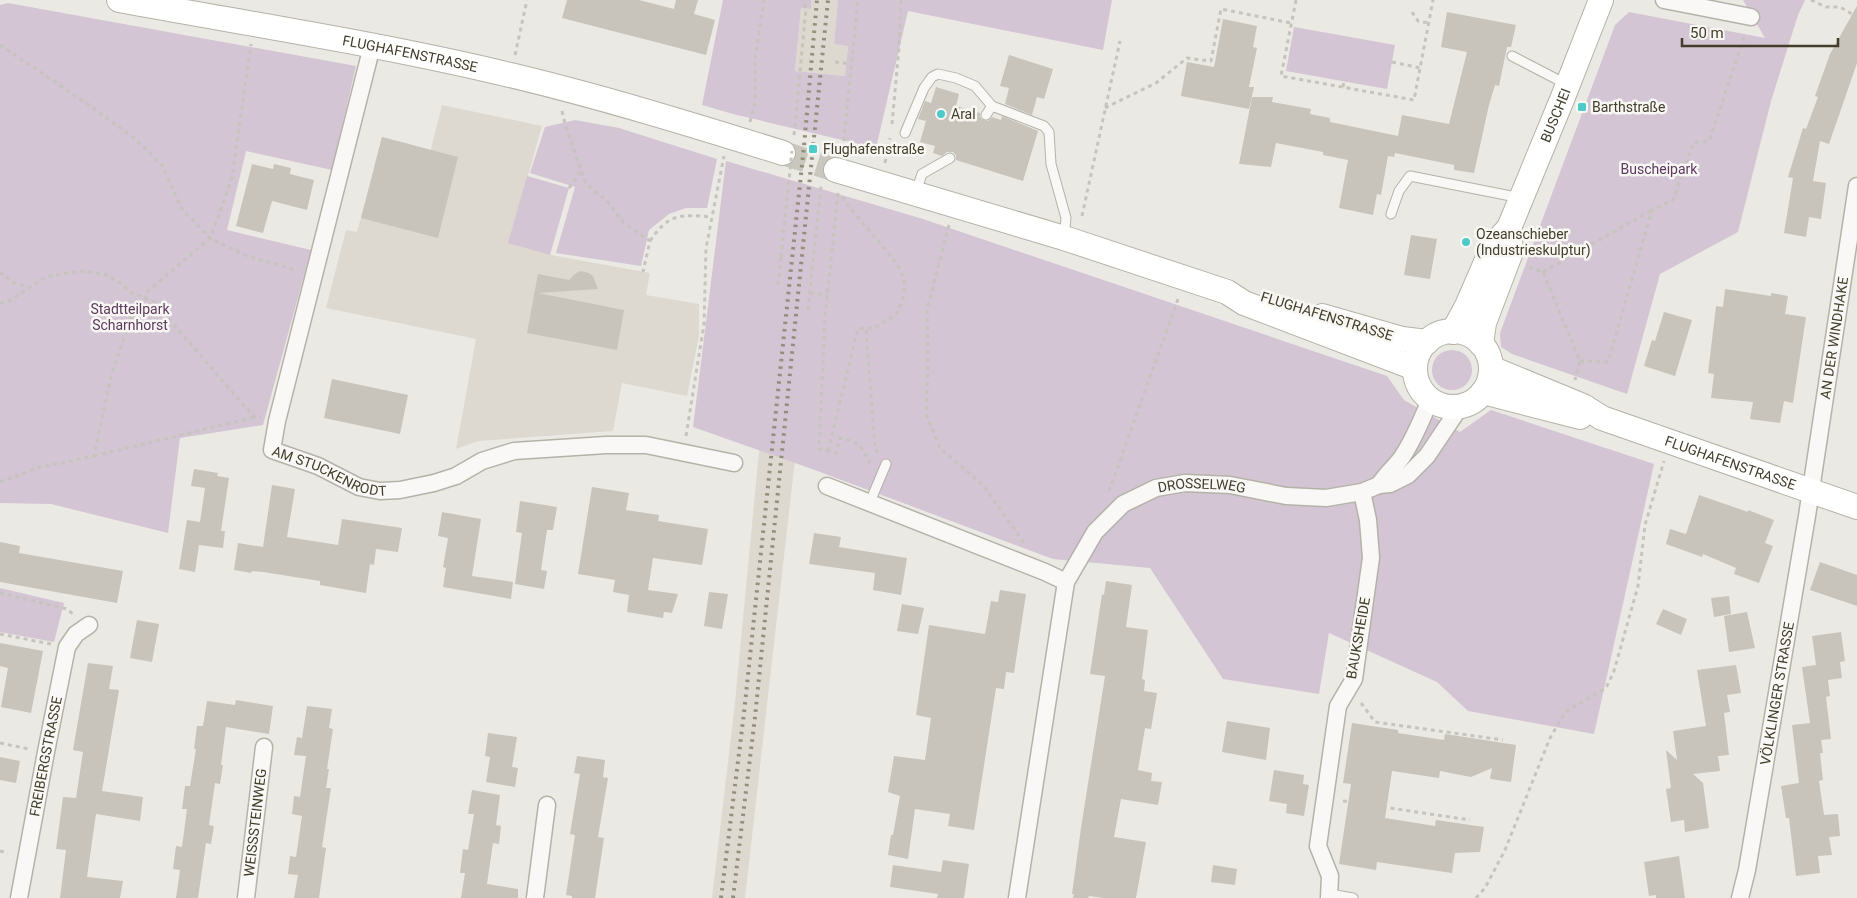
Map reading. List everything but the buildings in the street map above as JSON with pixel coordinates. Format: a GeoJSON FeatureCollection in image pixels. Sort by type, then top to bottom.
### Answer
{"type":"FeatureCollection","features":[{"type":"Feature","properties":{"kind":"main road","name":"FLUGHAFENSTRASSE"},"geometry":{"type":"LineString","coordinates":[[119,0],[372,46],[519,77],[618,103],[783,153]]}},
{"type":"Feature","properties":{"kind":"main road","name":"BUSCHEI"},"geometry":{"type":"LineString","coordinates":[[1453,332],[1467,306],[1493,246],[1509,228],[1601,0]]}},
{"type":"Feature","properties":{"kind":"main road","name":"FLUGHAFENSTRASSE"},"geometry":{"type":"LineString","coordinates":[[835,172],[1072,230],[1227,292],[1244,303],[1415,368]]}},
{"type":"Feature","properties":{"kind":"main road","name":"BUSCHEI"},"geometry":{"type":"LineString","coordinates":[[1481,344],[1484,323],[1512,252],[1509,228]]}},
{"type":"Feature","properties":{"kind":"main road","name":"FLUGHAFENSTRASSE"},"geometry":{"type":"LineString","coordinates":[[1227,292],[1247,292],[1357,328],[1402,339],[1427,342],[1434,336],[1453,332]]}},
{"type":"Feature","properties":{"kind":"main road"},"geometry":{"type":"LineString","coordinates":[[1427,342],[1417,357],[1415,368],[1418,385],[1430,400],[1439,405],[1460,407],[1477,399],[1483,392],[1488,384],[1491,368],[1486,351],[1481,344],[1473,337],[1464,333],[1453,332]]}},
{"type":"Feature","properties":{"kind":"main road","name":"FLUGHAFENSTRASSE"},"geometry":{"type":"LineString","coordinates":[[1491,368],[1583,406],[1602,418],[1857,507]]}},
{"type":"Feature","properties":{"kind":"main road","name":"FLUGHAFENSTRASSE"},"geometry":{"type":"LineString","coordinates":[[1483,392],[1578,417],[1602,418]]}},
{"type":"Feature","properties":{"kind":"street"},"geometry":{"type":"LineString","coordinates":[[1664,0],[1750,17]]}},
{"type":"Feature","properties":{"kind":"street","name":"AM STUCKENRODT"},"geometry":{"type":"LineString","coordinates":[[372,46],[277,421],[272,450],[318,466],[359,487],[380,491],[400,490],[434,483],[456,476],[482,461],[511,451],[606,445],[646,445],[734,463]]}},
{"type":"Feature","properties":{"kind":"street","name":"AN DER WINDHAKE"},"geometry":{"type":"LineString","coordinates":[[1811,490],[1857,186]]}},
{"type":"Feature","properties":{"kind":"street","name":"DROSSELWEG"},"geometry":{"type":"LineString","coordinates":[[1379,485],[1386,474],[1400,460],[1412,440],[1430,400]]}},
{"type":"Feature","properties":{"kind":"street","name":"DROSSELWEG"},"geometry":{"type":"LineString","coordinates":[[1017,898],[1066,582],[1095,532],[1122,504],[1156,488],[1185,483],[1230,485],[1286,496],[1326,498],[1362,492],[1379,485],[1390,484],[1408,475],[1428,456],[1460,407]]}},
{"type":"Feature","properties":{"kind":"street"},"geometry":{"type":"LineString","coordinates":[[827,486],[1066,582]]}},
{"type":"Feature","properties":{"kind":"street","name":"VÖLKLINGER STRASSE"},"geometry":{"type":"LineString","coordinates":[[1740,898],[1811,490]]}},
{"type":"Feature","properties":{"kind":"street","name":"BAUKSHEIDE"},"geometry":{"type":"LineString","coordinates":[[1329,896],[1330,876],[1318,846],[1338,706],[1354,679],[1371,558],[1368,520],[1362,492]]}},
{"type":"Feature","properties":{"kind":"street"},"geometry":{"type":"LineString","coordinates":[[67,647],[76,634],[89,625]]}},
{"type":"Feature","properties":{"kind":"street","name":"FREIBERGSTRASSE"},"geometry":{"type":"LineString","coordinates":[[19,898],[67,647]]}},
{"type":"Feature","properties":{"kind":"street","name":"WEISSSTEINWEG"},"geometry":{"type":"LineString","coordinates":[[246,898],[264,747]]}},
{"type":"Feature","properties":{"kind":"street"},"geometry":{"type":"LineString","coordinates":[[535,898],[547,805]]}},
{"type":"Feature","properties":{"kind":"lane"},"geometry":{"type":"LineString","coordinates":[[1512,56],[1568,85]]}},
{"type":"Feature","properties":{"kind":"lane"},"geometry":{"type":"LineString","coordinates":[[905,133],[924,88],[932,77],[938,74],[956,78],[975,86],[992,106],[1044,126],[1050,132],[1051,164],[1066,218],[1072,230]]}},
{"type":"Feature","properties":{"kind":"lane"},"geometry":{"type":"LineString","coordinates":[[986,115],[992,106]]}},
{"type":"Feature","properties":{"kind":"lane"},"geometry":{"type":"LineString","coordinates":[[916,192],[922,174],[950,158]]}},
{"type":"Feature","properties":{"kind":"lane"},"geometry":{"type":"LineString","coordinates":[[1391,214],[1399,191],[1410,176],[1522,198]]}},
{"type":"Feature","properties":{"kind":"lane"},"geometry":{"type":"LineString","coordinates":[[870,502],[886,464]]}},
{"type":"Feature","properties":{"kind":"lane"},"geometry":{"type":"LineString","coordinates":[[1329,896],[1353,898]]}},
{"type":"Feature","properties":{"kind":"path"},"geometry":{"type":"LineString","coordinates":[[513,61],[527,0]]}},
{"type":"Feature","properties":{"kind":"path"},"geometry":{"type":"LineString","coordinates":[[750,122],[755,101],[755,59],[764,0]]}},
{"type":"Feature","properties":{"kind":"path"},"geometry":{"type":"LineString","coordinates":[[778,285],[806,8],[802,0]]}},
{"type":"Feature","properties":{"kind":"path"},"geometry":{"type":"LineString","coordinates":[[808,310],[813,261],[835,172],[851,64],[858,0]]}},
{"type":"Feature","properties":{"kind":"path"},"geometry":{"type":"LineString","coordinates":[[892,128],[901,0]]}},
{"type":"Feature","properties":{"kind":"path"},"geometry":{"type":"LineString","coordinates":[[1296,0],[1291,23],[1290,41],[1281,76],[1414,100],[1433,0]]}},
{"type":"Feature","properties":{"kind":"path"},"geometry":{"type":"LineString","coordinates":[[1811,0],[1826,8],[1840,7],[1857,17]]}},
{"type":"Feature","properties":{"kind":"path"},"geometry":{"type":"LineString","coordinates":[[1105,108],[1156,83],[1187,58],[1211,61],[1220,9],[1291,23]]}},
{"type":"Feature","properties":{"kind":"path"},"geometry":{"type":"LineString","coordinates":[[1412,12],[1418,20],[1429,22]]}},
{"type":"Feature","properties":{"kind":"path"},"geometry":{"type":"LineString","coordinates":[[1543,272],[1673,200],[1694,142],[1709,141],[1750,17]]}},
{"type":"Feature","properties":{"kind":"path"},"geometry":{"type":"LineString","coordinates":[[94,456],[111,376],[124,333],[131,318],[140,309],[148,291],[210,238],[232,177],[252,41]]}},
{"type":"Feature","properties":{"kind":"path"},"geometry":{"type":"LineString","coordinates":[[1072,230],[1105,108],[1120,41]]}},
{"type":"Feature","properties":{"kind":"path"},"geometry":{"type":"LineString","coordinates":[[0,45],[134,138],[162,165],[181,208],[210,238],[247,256],[314,274]]}},
{"type":"Feature","properties":{"kind":"path"},"geometry":{"type":"LineString","coordinates":[[834,62],[851,64]]}},
{"type":"Feature","properties":{"kind":"path"},"geometry":{"type":"LineString","coordinates":[[1392,62],[1421,68]]}},
{"type":"Feature","properties":{"kind":"path"},"geometry":{"type":"LineString","coordinates":[[1342,87],[1344,81]]}},
{"type":"Feature","properties":{"kind":"path"},"geometry":{"type":"LineString","coordinates":[[561,103],[565,124],[586,184],[608,201],[624,222],[650,242]]}},
{"type":"Feature","properties":{"kind":"path"},"geometry":{"type":"LineString","coordinates":[[880,182],[891,135]]}},
{"type":"Feature","properties":{"kind":"path"},"geometry":{"type":"LineString","coordinates":[[155,158],[158,154]]}},
{"type":"Feature","properties":{"kind":"path"},"geometry":{"type":"LineString","coordinates":[[683,452],[704,324],[706,248],[724,154]]}},
{"type":"Feature","properties":{"kind":"path"},"geometry":{"type":"LineString","coordinates":[[570,188],[582,169]]}},
{"type":"Feature","properties":{"kind":"path"},"geometry":{"type":"LineString","coordinates":[[828,451],[858,328],[866,330],[881,325],[897,314],[903,298],[904,279],[894,260],[847,206],[835,172]]}},
{"type":"Feature","properties":{"kind":"path"},"geometry":{"type":"LineString","coordinates":[[1580,361],[1608,362],[1652,210]]}},
{"type":"Feature","properties":{"kind":"path"},"geometry":{"type":"LineString","coordinates":[[836,211],[827,295],[819,449],[836,453],[840,438],[855,442],[870,462]]}},
{"type":"Feature","properties":{"kind":"path"},"geometry":{"type":"LineString","coordinates":[[643,272],[650,242],[660,227],[673,218],[689,215],[711,218]]}},
{"type":"Feature","properties":{"kind":"path"},"geometry":{"type":"LineString","coordinates":[[949,222],[928,309],[926,414],[940,448],[983,485],[1045,572]]}},
{"type":"Feature","properties":{"kind":"path"},"geometry":{"type":"LineString","coordinates":[[1526,266],[1543,272],[1580,361],[1574,382]]}},
{"type":"Feature","properties":{"kind":"path"},"geometry":{"type":"LineString","coordinates":[[0,303],[7,302],[48,276],[84,271],[107,275],[123,284],[132,293],[154,302],[255,417]]}},
{"type":"Feature","properties":{"kind":"path"},"geometry":{"type":"LineString","coordinates":[[0,272],[12,282],[29,288]]}},
{"type":"Feature","properties":{"kind":"path"},"geometry":{"type":"LineString","coordinates":[[810,293],[827,295]]}},
{"type":"Feature","properties":{"kind":"path"},"geometry":{"type":"LineString","coordinates":[[1107,498],[1178,299]]}},
{"type":"Feature","properties":{"kind":"path"},"geometry":{"type":"LineString","coordinates":[[866,330],[875,448]]}},
{"type":"Feature","properties":{"kind":"path"},"geometry":{"type":"LineString","coordinates":[[0,482],[36,468],[255,417],[277,421]]}},
{"type":"Feature","properties":{"kind":"path"},"geometry":{"type":"LineString","coordinates":[[1476,898],[1485,888],[1505,850],[1550,738],[1565,712],[1606,688],[1614,671],[1638,586],[1645,525],[1670,441]]}},
{"type":"Feature","properties":{"kind":"path"},"geometry":{"type":"LineString","coordinates":[[0,593],[67,609],[89,625]]}},
{"type":"Feature","properties":{"kind":"path"},"geometry":{"type":"LineString","coordinates":[[0,634],[67,647]]}},
{"type":"Feature","properties":{"kind":"path"},"geometry":{"type":"LineString","coordinates":[[1350,685],[1368,715],[1375,722],[1503,740]]}},
{"type":"Feature","properties":{"kind":"path"},"geometry":{"type":"LineString","coordinates":[[0,743],[46,752]]}},
{"type":"Feature","properties":{"kind":"path"},"geometry":{"type":"LineString","coordinates":[[1325,798],[1470,820]]}},
{"type":"Feature","properties":{"kind":"shaded area"},"geometry":{"type":"Polygon","coordinates":[[[811,0],[838,0],[834,44],[848,45],[845,76],[795,71],[801,8],[811,8],[811,0]]]}},
{"type":"Feature","properties":{"kind":"shaded area"},"geometry":{"type":"Polygon","coordinates":[[[442,105],[542,126],[509,243],[551,255],[650,273],[646,295],[699,304],[699,336],[687,396],[622,383],[613,431],[478,441],[456,449],[476,339],[326,308],[346,230],[357,232],[369,188],[374,189],[379,168],[374,167],[382,137],[409,144],[408,151],[429,157],[442,105]]]}},
{"type":"Feature","properties":{"kind":"shaded area"},"geometry":{"type":"Polygon","coordinates":[[[778,293],[812,311],[745,898],[712,898],[735,702],[758,462],[778,293]]]}},
{"type":"Feature","properties":{"kind":"green space"},"geometry":{"type":"Polygon","coordinates":[[[723,0],[811,0],[811,9],[801,8],[795,71],[845,76],[848,46],[834,44],[838,0],[1112,0],[1103,50],[908,11],[876,148],[702,105],[723,0]]]}},
{"type":"Feature","properties":{"kind":"green space","name":"Buscheipark"},"geometry":{"type":"Polygon","coordinates":[[[1743,0],[1805,0],[1798,15],[1771,101],[1738,232],[1660,274],[1627,394],[1512,354],[1501,347],[1500,333],[1615,25],[1629,12],[1765,38],[1743,0]]]}},
{"type":"Feature","properties":{"kind":"green space","name":"Stadtteilpark Scharnhorst"},"geometry":{"type":"Polygon","coordinates":[[[8,3],[356,66],[332,170],[246,151],[227,230],[311,250],[263,425],[180,438],[168,533],[51,504],[0,503],[0,5],[8,3]]]}},
{"type":"Feature","properties":{"kind":"green space"},"geometry":{"type":"Polygon","coordinates":[[[1294,27],[1395,45],[1387,89],[1286,71],[1294,27]]]}},
{"type":"Feature","properties":{"kind":"green space"},"geometry":{"type":"Polygon","coordinates":[[[575,120],[619,128],[717,159],[707,208],[686,208],[669,214],[649,230],[641,266],[556,253],[575,187],[530,173],[545,127],[575,120]]]}},
{"type":"Feature","properties":{"kind":"green space"},"geometry":{"type":"Polygon","coordinates":[[[726,161],[923,219],[1387,376],[1404,400],[1460,432],[1491,410],[1654,464],[1594,734],[1468,711],[1437,682],[1329,633],[1319,694],[1223,679],[1150,568],[1053,559],[812,469],[693,427],[726,161]]]}},
{"type":"Feature","properties":{"kind":"green space"},"geometry":{"type":"Polygon","coordinates":[[[527,176],[569,188],[550,255],[508,243],[527,176]]]}},
{"type":"Feature","properties":{"kind":"green space"},"geometry":{"type":"Polygon","coordinates":[[[1448,350],[1456,350],[1463,353],[1469,359],[1472,370],[1469,381],[1463,387],[1456,390],[1448,390],[1441,387],[1435,381],[1432,374],[1432,366],[1435,359],[1441,353],[1448,350]]]}},
{"type":"Feature","properties":{"kind":"green space"},"geometry":{"type":"Polygon","coordinates":[[[0,588],[64,603],[54,642],[0,632],[0,588]]]}},
{"type":"Feature","properties":{"kind":"tunnel"},"geometry":{"type":"LineString","coordinates":[[783,153],[836,170]]}},
{"type":"Feature","properties":{"kind":"railway"},"geometry":{"type":"LineString","coordinates":[[721,898],[744,713],[804,146],[817,0]]}},
{"type":"Feature","properties":{"kind":"railway"},"geometry":{"type":"LineString","coordinates":[[733,898],[755,717],[828,0]]}},
{"type":"Feature","properties":{"kind":"place","name":"Barthstraße"},"geometry":{"type":"Point","coordinates":[1582,107]}},
{"type":"Feature","properties":{"kind":"place","name":"Aral"},"geometry":{"type":"Point","coordinates":[941,114]}},
{"type":"Feature","properties":{"kind":"place","name":"Flughafenstraße"},"geometry":{"type":"Point","coordinates":[813,149]}},
{"type":"Feature","properties":{"kind":"place","name":"Ozeanschieber (Industrieskulptur)"},"geometry":{"type":"Point","coordinates":[1466,242]}}]}
